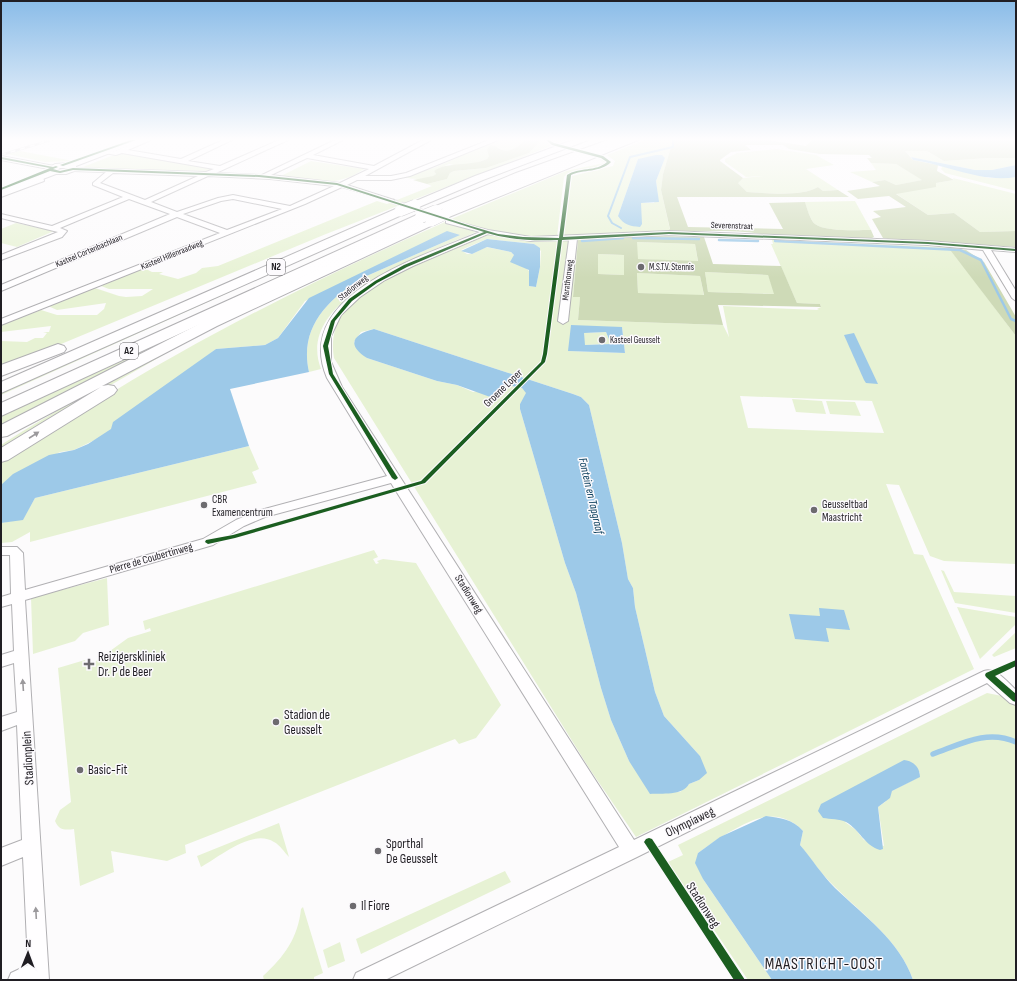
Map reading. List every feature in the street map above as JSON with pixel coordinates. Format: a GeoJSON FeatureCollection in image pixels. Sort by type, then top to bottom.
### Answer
{"type":"FeatureCollection","features":[{"type":"Feature","properties":{"kind":"highway","name":"N2"},"geometry":{"type":"LineString","coordinates":[[1,456],[168,354],[266,302],[338,267],[423,212],[471,186]]}},
{"type":"Feature","properties":{"kind":"highway","name":"A2"},"geometry":{"type":"LineString","coordinates":[[1,399],[484,186]]}},
{"type":"Feature","properties":{"kind":"highway","name":"A2"},"geometry":{"type":"LineString","coordinates":[[1,410],[423,212],[494,186]]}},
{"type":"Feature","properties":{"kind":"highway","name":"N2"},"geometry":{"type":"LineString","coordinates":[[1,378],[307,246],[510,186]]}},
{"type":"Feature","properties":{"kind":"highway","name":"N2"},"geometry":{"type":"LineString","coordinates":[[1,388],[423,212]]}},
{"type":"Feature","properties":{"kind":"highway","name":"N2"},"geometry":{"type":"LineString","coordinates":[[1,432],[218,320],[352,257]]}},
{"type":"Feature","properties":{"kind":"highway","name":"N2"},"geometry":{"type":"LineString","coordinates":[[1,371],[81,340],[104,334]]}},
{"type":"Feature","properties":{"kind":"highway","name":"N2"},"geometry":{"type":"LineString","coordinates":[[1,441],[117,371]]}},
{"type":"Feature","properties":{"kind":"street"},"geometry":{"type":"LineString","coordinates":[[1,194],[20,186]]}},
{"type":"Feature","properties":{"kind":"street"},"geometry":{"type":"LineString","coordinates":[[100,186],[227,233]]}},
{"type":"Feature","properties":{"kind":"street"},"geometry":{"type":"LineString","coordinates":[[146,202],[183,186]]}},
{"type":"Feature","properties":{"kind":"street","name":"Kasteel Hillenraadweg"},"geometry":{"type":"LineString","coordinates":[[1,322],[290,208],[340,186]]}},
{"type":"Feature","properties":{"kind":"street","name":"Severenstraat"},"geometry":{"type":"LineString","coordinates":[[344,186],[487,232],[523,238],[573,238],[669,233],[928,243],[1016,250]]}},
{"type":"Feature","properties":{"kind":"street"},"geometry":{"type":"LineString","coordinates":[[54,228],[130,196]]}},
{"type":"Feature","properties":{"kind":"street","name":"Kasteel Cortenbachlaan"},"geometry":{"type":"LineString","coordinates":[[1,288],[177,214],[228,197],[290,208]]}},
{"type":"Feature","properties":{"kind":"street"},"geometry":{"type":"LineString","coordinates":[[1,216],[63,231],[1,258]]}},
{"type":"Feature","properties":{"kind":"street","name":"Stadionweg"},"geometry":{"type":"LineString","coordinates":[[487,232],[390,274],[370,285],[348,302],[334,320],[325,340],[326,363],[330,374],[631,851]]}},
{"type":"Feature","properties":{"kind":"street","name":"Marathonweg"},"geometry":{"type":"LineString","coordinates":[[563,321],[573,238]]}},
{"type":"Feature","properties":{"kind":"street"},"geometry":{"type":"LineString","coordinates":[[986,248],[1016,298]]}},
{"type":"Feature","properties":{"kind":"street","name":"Pierre de Coubertinweg"},"geometry":{"type":"LineString","coordinates":[[1,602],[208,542],[240,523],[261,514],[395,478]]}},
{"type":"Feature","properties":{"kind":"street","name":"Stadionplein"},"geometry":{"type":"LineString","coordinates":[[1,551],[12,550],[16,553],[39,975]]}},
{"type":"Feature","properties":{"kind":"street"},"geometry":{"type":"LineString","coordinates":[[1,661],[22,655]]}},
{"type":"Feature","properties":{"kind":"street","name":"Olympiaweg"},"geometry":{"type":"LineString","coordinates":[[363,980],[631,851],[989,674],[1016,699]]}},
{"type":"Feature","properties":{"kind":"street"},"geometry":{"type":"LineString","coordinates":[[1,724],[26,716]]}},
{"type":"Feature","properties":{"kind":"street"},"geometry":{"type":"LineString","coordinates":[[1,857],[32,845]]}},
{"type":"Feature","properties":{"kind":"street"},"geometry":{"type":"LineString","coordinates":[[18,980],[39,975]]}},
{"type":"Feature","properties":{"kind":"green space"},"geometry":{"type":"Polygon","coordinates":[[[432,186],[449,186],[326,234],[1,369],[1,341],[27,342],[35,338],[43,338],[47,333],[43,332],[49,332],[51,326],[1,332],[1,325],[41,310],[57,315],[97,315],[104,309],[106,303],[57,310],[48,306],[95,288],[119,296],[142,296],[153,289],[109,289],[101,286],[144,268],[152,272],[163,272],[159,274],[178,279],[196,273],[202,268],[218,266],[377,201],[387,204],[432,186]]]}},
{"type":"Feature","properties":{"kind":"green space"},"geometry":{"type":"Polygon","coordinates":[[[531,186],[563,186],[557,237],[529,236],[503,232],[451,219],[531,186]]]}},
{"type":"Feature","properties":{"kind":"green space"},"geometry":{"type":"Polygon","coordinates":[[[571,186],[629,186],[618,216],[640,203],[654,203],[658,197],[657,186],[662,186],[661,190],[670,230],[564,236],[571,186]]]}},
{"type":"Feature","properties":{"kind":"green space"},"geometry":{"type":"Polygon","coordinates":[[[662,186],[741,186],[747,192],[793,193],[803,192],[818,187],[823,191],[838,190],[849,197],[677,197],[688,227],[783,229],[769,203],[805,202],[812,220],[820,227],[842,230],[871,230],[874,237],[870,239],[767,235],[731,231],[668,231],[670,229],[661,190],[662,186]]]}},
{"type":"Feature","properties":{"kind":"green space"},"geometry":{"type":"Polygon","coordinates":[[[741,186],[832,186],[838,190],[823,191],[818,187],[803,192],[793,193],[747,192],[741,186]]]}},
{"type":"Feature","properties":{"kind":"green space"},"geometry":{"type":"Polygon","coordinates":[[[880,186],[936,186],[896,194],[928,215],[954,213],[980,232],[1016,231],[1016,247],[892,240],[883,238],[872,219],[881,217],[873,211],[906,207],[889,196],[858,199],[847,191],[880,186]]]}},
{"type":"Feature","properties":{"kind":"green space"},"geometry":{"type":"Polygon","coordinates":[[[936,186],[984,186],[1016,194],[1016,231],[980,232],[954,213],[928,215],[895,193],[936,186]]]}},
{"type":"Feature","properties":{"kind":"green space"},"geometry":{"type":"Polygon","coordinates":[[[995,186],[1016,186],[1016,191],[995,186]]]}},
{"type":"Feature","properties":{"kind":"green space"},"geometry":{"type":"Polygon","coordinates":[[[855,201],[871,230],[842,230],[820,227],[812,220],[805,202],[855,201]]]}},
{"type":"Feature","properties":{"kind":"green space"},"geometry":{"type":"Polygon","coordinates":[[[445,222],[476,232],[428,252],[370,281],[345,300],[327,320],[318,343],[321,369],[309,372],[307,356],[308,342],[312,329],[327,306],[362,278],[460,235],[305,301],[278,338],[265,345],[216,349],[103,436],[74,450],[60,452],[1,485],[1,463],[132,381],[209,337],[275,302],[445,222]]]}},
{"type":"Feature","properties":{"kind":"green space"},"geometry":{"type":"Polygon","coordinates":[[[16,223],[54,231],[17,247],[1,243],[1,229],[16,223]]]}},
{"type":"Feature","properties":{"kind":"green space"},"geometry":{"type":"Polygon","coordinates":[[[487,234],[526,241],[578,240],[573,297],[580,297],[578,320],[723,325],[729,337],[723,306],[819,310],[817,309],[821,307],[820,304],[797,303],[771,244],[773,244],[772,240],[945,247],[951,250],[1016,336],[1016,564],[944,561],[930,556],[899,485],[886,484],[914,554],[923,555],[974,669],[636,837],[589,768],[334,358],[333,340],[336,328],[344,312],[356,299],[390,276],[410,266],[487,234]],[[487,239],[461,250],[467,254],[472,254],[486,247],[511,252],[529,271],[529,286],[536,287],[540,267],[541,251],[534,244],[487,239]],[[622,327],[584,333],[606,332],[611,344],[585,345],[568,351],[625,353],[622,327]],[[374,329],[361,332],[354,342],[367,358],[437,381],[457,385],[473,392],[507,385],[522,388],[527,393],[520,404],[520,409],[565,563],[576,593],[601,688],[611,720],[629,761],[672,792],[680,792],[689,784],[699,780],[700,756],[664,716],[655,692],[635,607],[633,588],[628,579],[622,543],[589,405],[581,397],[573,394],[374,329]],[[740,396],[748,428],[884,433],[872,401],[740,396]]]}},
{"type":"Feature","properties":{"kind":"green space"},"geometry":{"type":"Polygon","coordinates":[[[652,236],[704,237],[713,264],[781,266],[797,303],[820,304],[821,307],[718,305],[723,325],[578,320],[580,297],[573,297],[578,240],[652,236]],[[637,242],[638,259],[698,261],[695,244],[637,242]],[[598,254],[598,274],[624,275],[624,255],[598,254]],[[705,272],[708,292],[774,294],[768,275],[705,272]],[[637,273],[638,293],[704,295],[700,276],[637,273]]]}},
{"type":"Feature","properties":{"kind":"green space"},"geometry":{"type":"Polygon","coordinates":[[[636,242],[695,244],[698,262],[637,259],[636,242]]]}},
{"type":"Feature","properties":{"kind":"green space"},"geometry":{"type":"Polygon","coordinates":[[[945,247],[966,250],[984,262],[1016,317],[1016,336],[951,251],[945,247]]]}},
{"type":"Feature","properties":{"kind":"green space"},"geometry":{"type":"Polygon","coordinates":[[[598,254],[624,255],[624,275],[598,274],[598,254]]]}},
{"type":"Feature","properties":{"kind":"green space"},"geometry":{"type":"Polygon","coordinates":[[[705,272],[768,275],[775,294],[708,292],[705,272]]]}},
{"type":"Feature","properties":{"kind":"green space"},"geometry":{"type":"Polygon","coordinates":[[[637,273],[700,276],[704,296],[638,293],[637,273]]]}},
{"type":"Feature","properties":{"kind":"green space"},"geometry":{"type":"Polygon","coordinates":[[[227,291],[230,292],[1,395],[1,391],[227,291]]]}},
{"type":"Feature","properties":{"kind":"green space"},"geometry":{"type":"Polygon","coordinates":[[[248,301],[1,428],[1,415],[248,301]]]}},
{"type":"Feature","properties":{"kind":"green space"},"geometry":{"type":"Polygon","coordinates":[[[172,350],[88,398],[1,452],[1,445],[43,419],[85,395],[172,350]]]}},
{"type":"Feature","properties":{"kind":"green space"},"geometry":{"type":"Polygon","coordinates":[[[792,399],[822,401],[826,414],[796,412],[792,399]]]}},
{"type":"Feature","properties":{"kind":"green space"},"geometry":{"type":"Polygon","coordinates":[[[826,401],[855,402],[861,416],[830,414],[826,401]]]}},
{"type":"Feature","properties":{"kind":"green space"},"geometry":{"type":"Polygon","coordinates":[[[249,446],[259,469],[252,472],[257,483],[30,542],[30,532],[12,542],[1,543],[1,523],[23,519],[35,498],[249,446]]]}},
{"type":"Feature","properties":{"kind":"green space","name":"Stadion de Geusselt"},"geometry":{"type":"Polygon","coordinates":[[[374,550],[378,557],[373,559],[376,564],[379,563],[377,561],[383,559],[416,563],[501,705],[476,738],[459,744],[455,739],[185,845],[186,853],[167,861],[111,851],[114,872],[80,886],[74,829],[66,830],[61,828],[55,821],[60,810],[71,802],[58,668],[85,660],[86,667],[92,664],[128,638],[151,631],[150,628],[145,630],[143,621],[374,550]]]}},
{"type":"Feature","properties":{"kind":"green space"},"geometry":{"type":"Polygon","coordinates":[[[941,570],[944,571],[954,592],[1016,596],[1016,613],[955,603],[941,570]]]}},
{"type":"Feature","properties":{"kind":"green space"},"geometry":{"type":"Polygon","coordinates":[[[107,578],[109,625],[83,633],[75,641],[33,654],[31,598],[107,578]]]}},
{"type":"Feature","properties":{"kind":"green space"},"geometry":{"type":"Polygon","coordinates":[[[957,607],[1016,617],[1016,624],[980,659],[957,607]]]}},
{"type":"Feature","properties":{"kind":"green space"},"geometry":{"type":"Polygon","coordinates":[[[1016,632],[1016,648],[994,657],[992,655],[1016,632]]]}},
{"type":"Feature","properties":{"kind":"green space"},"geometry":{"type":"Polygon","coordinates":[[[987,693],[1007,697],[1016,705],[1016,980],[913,980],[899,953],[880,929],[830,882],[800,845],[803,831],[795,824],[781,818],[766,817],[759,818],[741,826],[721,837],[698,853],[703,879],[772,980],[748,980],[668,862],[683,855],[678,845],[987,693]],[[920,772],[845,822],[856,830],[864,840],[884,846],[878,807],[885,802],[892,791],[919,777],[920,772]]]}},
{"type":"Feature","properties":{"kind":"green space"},"geometry":{"type":"Polygon","coordinates":[[[279,823],[289,857],[276,843],[266,839],[256,839],[246,841],[226,851],[201,867],[197,856],[279,823]]]}},
{"type":"Feature","properties":{"kind":"green space"},"geometry":{"type":"Polygon","coordinates":[[[505,871],[511,882],[361,954],[356,939],[505,871]]]}},
{"type":"Feature","properties":{"kind":"green space"},"geometry":{"type":"Polygon","coordinates":[[[303,907],[323,973],[314,977],[314,980],[264,980],[263,976],[277,962],[289,946],[297,929],[301,909],[303,907]]]}},
{"type":"Feature","properties":{"kind":"green space"},"geometry":{"type":"Polygon","coordinates":[[[340,942],[345,961],[328,968],[323,950],[340,942]]]}},
{"type":"Feature","properties":{"kind":"water"},"geometry":{"type":"Polygon","coordinates":[[[629,186],[657,186],[659,202],[641,203],[642,224],[640,227],[628,224],[618,216],[629,186]]]}},
{"type":"Feature","properties":{"kind":"water"},"geometry":{"type":"Polygon","coordinates":[[[447,231],[460,235],[362,278],[327,306],[312,329],[308,342],[307,356],[309,372],[230,389],[249,446],[35,498],[23,520],[1,523],[1,485],[13,474],[49,455],[74,450],[88,444],[111,429],[113,422],[216,349],[265,345],[278,338],[309,298],[447,231]]]}},
{"type":"Feature","properties":{"kind":"water"},"geometry":{"type":"Polygon","coordinates":[[[487,239],[534,244],[540,248],[540,267],[536,287],[529,286],[529,270],[510,262],[514,255],[511,252],[487,247],[472,254],[461,251],[487,239]]]}},
{"type":"Feature","properties":{"kind":"water"},"geometry":{"type":"Polygon","coordinates":[[[571,325],[622,327],[625,353],[568,351],[571,325]],[[606,332],[584,333],[585,345],[611,344],[606,332]]]}},
{"type":"Feature","properties":{"kind":"water"},"geometry":{"type":"Polygon","coordinates":[[[374,329],[573,394],[581,397],[589,405],[622,543],[628,579],[633,588],[635,607],[655,692],[664,716],[700,756],[707,773],[699,780],[689,784],[686,788],[677,792],[650,794],[629,761],[611,720],[601,688],[576,593],[565,563],[520,409],[520,404],[526,393],[522,388],[507,385],[493,398],[457,385],[437,381],[367,358],[356,349],[354,344],[357,337],[361,334],[374,329]]]}},
{"type":"Feature","properties":{"kind":"water"},"geometry":{"type":"Polygon","coordinates":[[[854,333],[878,384],[866,383],[864,380],[844,335],[854,333]]]}},
{"type":"Feature","properties":{"kind":"water"},"geometry":{"type":"Polygon","coordinates":[[[819,608],[844,610],[850,630],[826,628],[829,642],[795,639],[789,614],[820,616],[819,608]]]}},
{"type":"Feature","properties":{"kind":"water"},"geometry":{"type":"Polygon","coordinates":[[[904,760],[917,767],[920,777],[892,791],[890,798],[878,807],[883,849],[880,850],[870,845],[851,825],[846,822],[823,818],[818,811],[821,804],[904,760]]]}},
{"type":"Feature","properties":{"kind":"water"},"geometry":{"type":"Polygon","coordinates":[[[766,816],[781,818],[791,822],[803,831],[800,845],[830,883],[869,919],[890,941],[907,966],[913,980],[772,980],[703,879],[695,863],[698,853],[720,837],[766,816]]]}},
{"type":"Feature","properties":{"kind":"waterway","name":"Fontein en Tapgraaf"},"geometry":{"type":"LineString","coordinates":[[619,186],[608,216],[612,223],[621,228]]}},
{"type":"Feature","properties":{"kind":"waterway","name":"Fontein en Tapgraaf"},"geometry":{"type":"LineString","coordinates":[[582,241],[623,238]]}},
{"type":"Feature","properties":{"kind":"waterway"},"geometry":{"type":"LineString","coordinates":[[633,238],[699,239]]}},
{"type":"Feature","properties":{"kind":"waterway"},"geometry":{"type":"LineString","coordinates":[[719,240],[758,241]]}},
{"type":"Feature","properties":{"kind":"waterway"},"geometry":{"type":"LineString","coordinates":[[775,241],[960,250],[981,260],[1011,319],[1016,321]]}},
{"type":"Feature","properties":{"kind":"waterway","name":"Fontein en Tapgraaf"},"geometry":{"type":"LineString","coordinates":[[933,754],[964,742],[984,737],[1005,738],[1016,742]]}},
{"type":"Feature","properties":{"kind":"tunnel"},"geometry":{"type":"LineString","coordinates":[[392,201],[434,216]]}},
{"type":"Feature","properties":{"kind":"cycle path"},"geometry":{"type":"LineString","coordinates":[[1,189],[9,186]]}},
{"type":"Feature","properties":{"kind":"cycle path"},"geometry":{"type":"LineString","coordinates":[[343,186],[470,227],[498,235],[523,238],[554,239],[669,233],[928,243],[1016,250]]}},
{"type":"Feature","properties":{"kind":"cycle path","name":"Groene Loper"},"geometry":{"type":"LineString","coordinates":[[208,542],[233,537],[423,482],[543,362],[568,186]]}},
{"type":"Feature","properties":{"kind":"cycle path"},"geometry":{"type":"LineString","coordinates":[[395,478],[331,374],[325,346],[333,321],[351,300],[376,282],[405,266],[487,232]]}},
{"type":"Feature","properties":{"kind":"cycle path"},"geometry":{"type":"LineString","coordinates":[[1016,663],[989,675],[1016,699]]}},
{"type":"Feature","properties":{"kind":"cycle path"},"geometry":{"type":"LineString","coordinates":[[649,842],[740,980]]}},
{"type":"Feature","properties":{"kind":"place","name":"M.S.T.V. Stennis"},"geometry":{"type":"Point","coordinates":[641,267]}},
{"type":"Feature","properties":{"kind":"place","name":"Kasteel Geusselt"},"geometry":{"type":"Point","coordinates":[602,340]}},
{"type":"Feature","properties":{"kind":"place","name":"CBR Examencentrum"},"geometry":{"type":"Point","coordinates":[204,505]}},
{"type":"Feature","properties":{"kind":"place","name":"Geusseltbad Maastricht"},"geometry":{"type":"Point","coordinates":[814,510]}},
{"type":"Feature","properties":{"kind":"place","name":"Reizigerskliniek Dr. P de Beer"},"geometry":{"type":"Point","coordinates":[89,664]}},
{"type":"Feature","properties":{"kind":"place","name":"Stadion de Geusselt"},"geometry":{"type":"Point","coordinates":[276,722]}},
{"type":"Feature","properties":{"kind":"place","name":"Basic-Fit"},"geometry":{"type":"Point","coordinates":[80,770]}},
{"type":"Feature","properties":{"kind":"place","name":"Sporthal De Geusselt"},"geometry":{"type":"Point","coordinates":[378,851]}},
{"type":"Feature","properties":{"kind":"place","name":"Il Fiore"},"geometry":{"type":"Point","coordinates":[353,906]}},
{"type":"Feature","properties":{"kind":"district","name":"MAASTRICHT-OOST"},"geometry":{"type":"Point","coordinates":[824,964]}}]}
